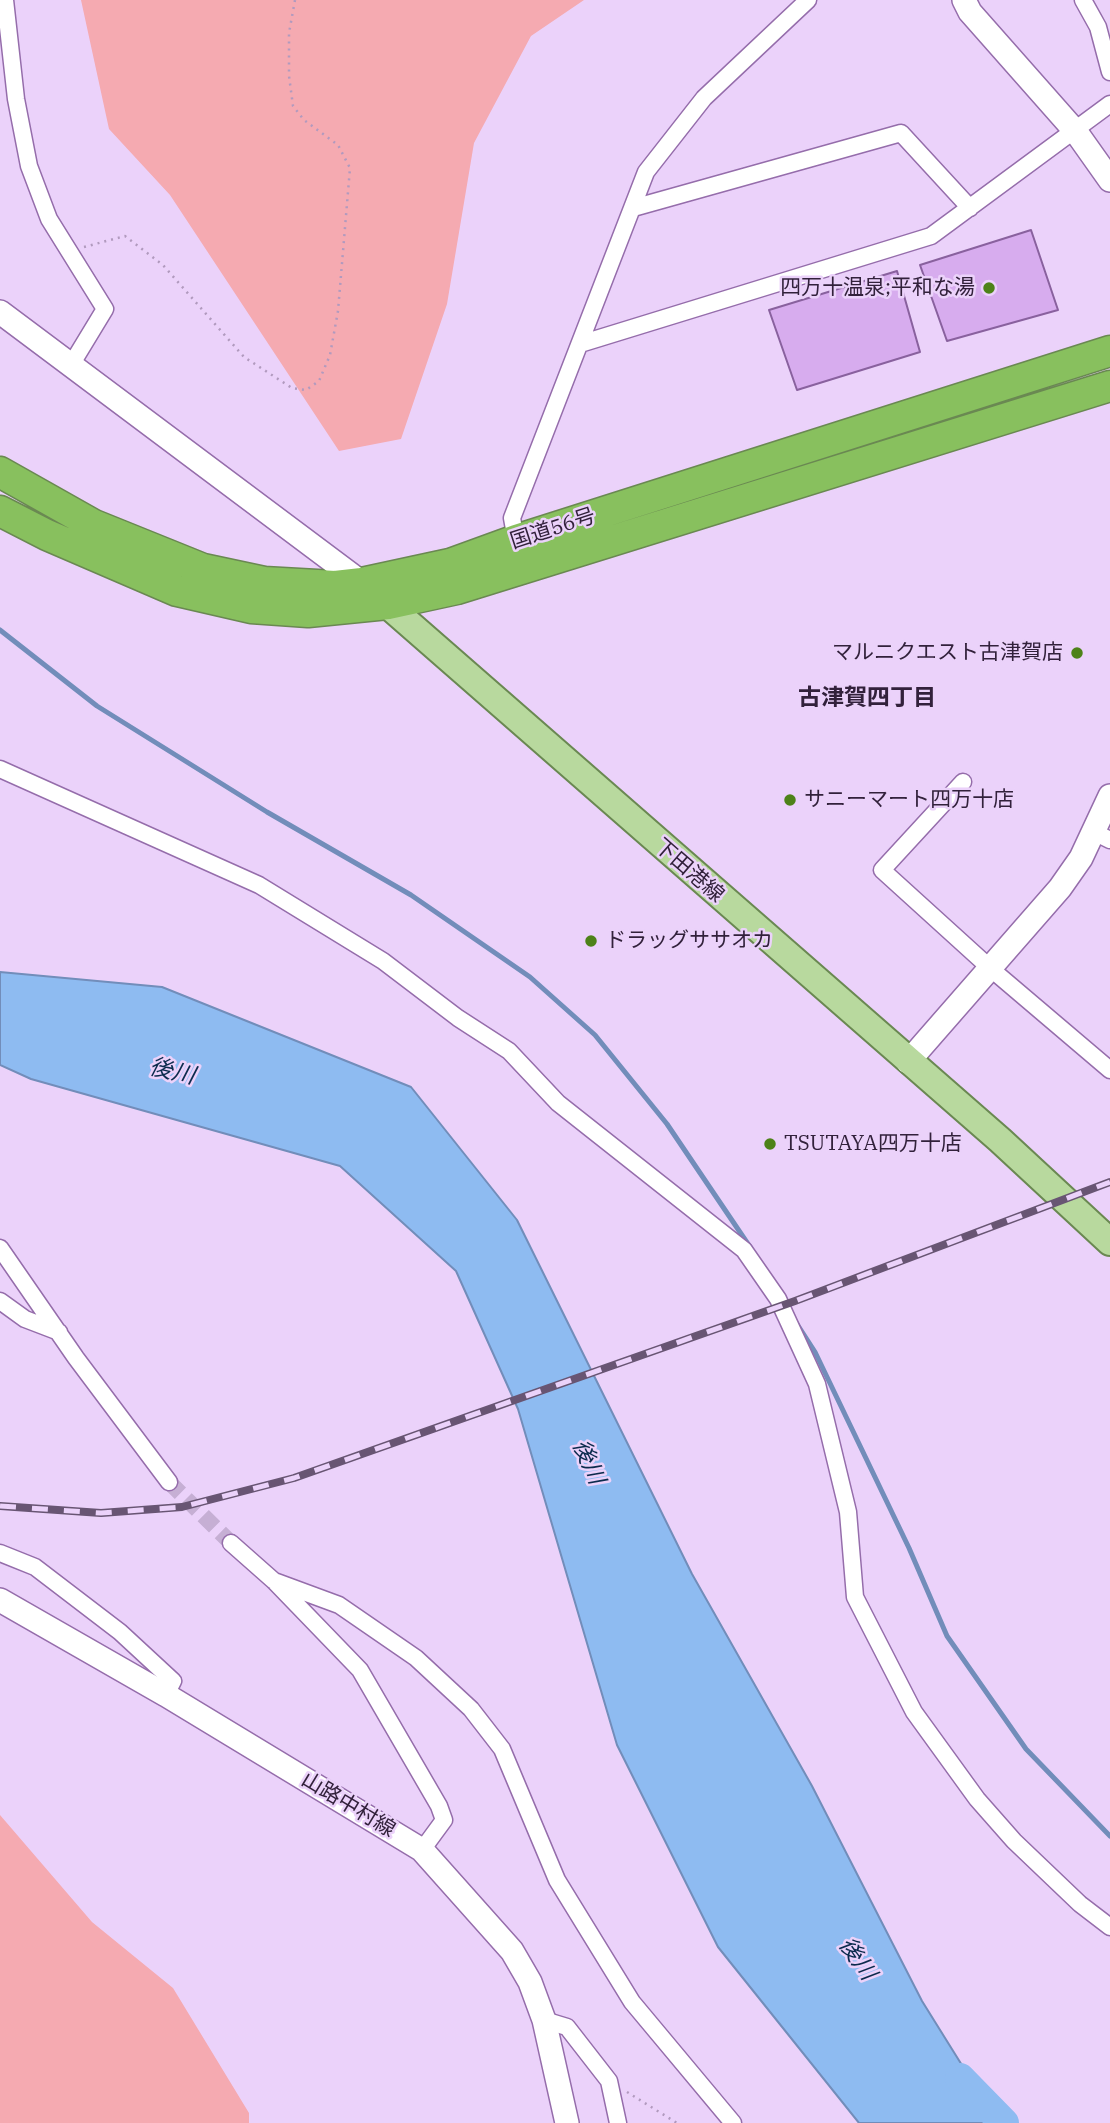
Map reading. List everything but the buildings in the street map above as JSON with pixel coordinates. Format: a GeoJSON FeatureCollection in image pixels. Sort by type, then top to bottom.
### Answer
{"type":"FeatureCollection","features":[{"type":"Feature","properties":{"kind":"highway","name":"国道56号"},"geometry":{"type":"LineString","coordinates":[[0,472],[94,525],[203,569],[264,582],[335,586],[450,565],[516,540],[1110,351]]}},
{"type":"Feature","properties":{"kind":"highway","name":"国道56号"},"geometry":{"type":"LineString","coordinates":[[0,512],[47,536],[177,590],[251,608],[308,612],[388,604],[457,589],[1110,386]]}},
{"type":"Feature","properties":{"kind":"main road","name":"下田港線"},"geometry":{"type":"LineString","coordinates":[[362,583],[1000,1140],[1110,1242]]}},
{"type":"Feature","properties":{"kind":"street"},"geometry":{"type":"LineString","coordinates":[[5,0],[16,99],[29,166],[49,219],[105,309],[71,365]]}},
{"type":"Feature","properties":{"kind":"street"},"geometry":{"type":"LineString","coordinates":[[516,540],[512,518],[646,173],[704,98],[808,0]]}},
{"type":"Feature","properties":{"kind":"street"},"geometry":{"type":"LineString","coordinates":[[964,0],[970,12],[1076,132],[1110,180]]}},
{"type":"Feature","properties":{"kind":"street"},"geometry":{"type":"LineString","coordinates":[[1083,0],[1098,27],[1110,72]]}},
{"type":"Feature","properties":{"kind":"street"},"geometry":{"type":"LineString","coordinates":[[580,344],[931,236],[1076,132],[1110,104]]}},
{"type":"Feature","properties":{"kind":"street"},"geometry":{"type":"LineString","coordinates":[[633,208],[901,133],[970,208]]}},
{"type":"Feature","properties":{"kind":"street"},"geometry":{"type":"LineString","coordinates":[[0,312],[362,583]]}},
{"type":"Feature","properties":{"kind":"street"},"geometry":{"type":"LineString","coordinates":[[0,769],[259,885],[383,961],[457,1018],[509,1051],[558,1103],[744,1250],[778,1300],[817,1384],[848,1512],[855,1597],[914,1712],[977,1799],[1014,1841],[1080,1904],[1110,1927]]}},
{"type":"Feature","properties":{"kind":"street"},"geometry":{"type":"LineString","coordinates":[[963,782],[882,870],[990,968],[1110,1070]]}},
{"type":"Feature","properties":{"kind":"street"},"geometry":{"type":"LineString","coordinates":[[908,1062],[1102,836],[1110,796]]}},
{"type":"Feature","properties":{"kind":"street"},"geometry":{"type":"LineString","coordinates":[[0,1248],[169,1482]]}},
{"type":"Feature","properties":{"kind":"street"},"geometry":{"type":"LineString","coordinates":[[0,1300],[25,1319],[60,1332]]}},
{"type":"Feature","properties":{"kind":"street"},"geometry":{"type":"LineString","coordinates":[[231,1543],[274,1581],[360,1670],[439,1806],[444,1820],[422,1850]]}},
{"type":"Feature","properties":{"kind":"street"},"geometry":{"type":"LineString","coordinates":[[0,1553],[34,1567],[120,1632],[173,1681],[166,1695]]}},
{"type":"Feature","properties":{"kind":"street"},"geometry":{"type":"LineString","coordinates":[[274,1581],[339,1605],[416,1658],[471,1709],[502,1749],[557,1880],[632,2002],[733,2123]]}},
{"type":"Feature","properties":{"kind":"street","name":"山路中村線"},"geometry":{"type":"LineString","coordinates":[[0,1600],[166,1695],[422,1850],[512,1951],[530,1982],[544,2020],[567,2123]]}},
{"type":"Feature","properties":{"kind":"street"},"geometry":{"type":"LineString","coordinates":[[544,2020],[567,2027],[610,2081],[618,2123]]}},
{"type":"Feature","properties":{"kind":"path"},"geometry":{"type":"LineString","coordinates":[[67,251],[125,236],[163,265],[244,357],[292,388],[306,390],[320,382],[330,355],[338,311],[350,168],[338,145],[304,120],[293,106],[289,76],[289,33],[295,0]]}},
{"type":"Feature","properties":{"kind":"path"},"geometry":{"type":"LineString","coordinates":[[610,2081],[677,2123]]}},
{"type":"Feature","properties":{"kind":"shaded area"},"geometry":{"type":"Polygon","coordinates":[[[81,0],[584,0],[531,36],[474,143],[447,304],[401,439],[339,451],[170,195],[109,129],[81,0]]]}},
{"type":"Feature","properties":{"kind":"shaded area"},"geometry":{"type":"Polygon","coordinates":[[[0,1815],[92,1922],[173,1988],[249,2113],[249,2123],[0,2123],[0,1815]]]}},
{"type":"Feature","properties":{"kind":"water"},"geometry":{"type":"Polygon","coordinates":[[[0,972],[162,987],[411,1087],[517,1220],[692,1574],[812,1786],[922,2001],[998,2123],[859,2123],[718,1947],[617,1745],[518,1409],[456,1271],[340,1166],[31,1079],[0,1065],[0,972]]]}},
{"type":"Feature","properties":{"kind":"waterway"},"geometry":{"type":"LineString","coordinates":[[0,630],[97,706],[267,812],[411,895],[530,977],[595,1035],[667,1124],[750,1247]]}},
{"type":"Feature","properties":{"kind":"waterway"},"geometry":{"type":"LineString","coordinates":[[797,1324],[815,1352],[909,1548],[947,1636],[1026,1749],[1110,1836]]}},
{"type":"Feature","properties":{"kind":"waterway","name":"後川"},"geometry":{"type":"LineString","coordinates":[[960,2078],[1004,2123]]}},
{"type":"Feature","properties":{"kind":"tunnel"},"geometry":{"type":"LineString","coordinates":[[169,1482],[231,1543]]}},
{"type":"Feature","properties":{"kind":"railway"},"geometry":{"type":"LineString","coordinates":[[0,1506],[101,1513],[182,1507],[294,1478],[795,1301],[1110,1182]]}},
{"type":"Feature","properties":{"kind":"place","name":"四万十温泉;平和な湯"},"geometry":{"type":"Point","coordinates":[989,288]}},
{"type":"Feature","properties":{"kind":"place","name":"マルニクエスト古津賀店"},"geometry":{"type":"Point","coordinates":[1077,653]}},
{"type":"Feature","properties":{"kind":"place","name":"サニーマート四万十店"},"geometry":{"type":"Point","coordinates":[790,800]}},
{"type":"Feature","properties":{"kind":"place","name":"ドラッグササオカ"},"geometry":{"type":"Point","coordinates":[591,941]}},
{"type":"Feature","properties":{"kind":"place","name":"TSUTAYA四万十店"},"geometry":{"type":"Point","coordinates":[770,1144]}},
{"type":"Feature","properties":{"kind":"district","name":"古津賀四丁目"},"geometry":{"type":"Point","coordinates":[867,698]}}]}
